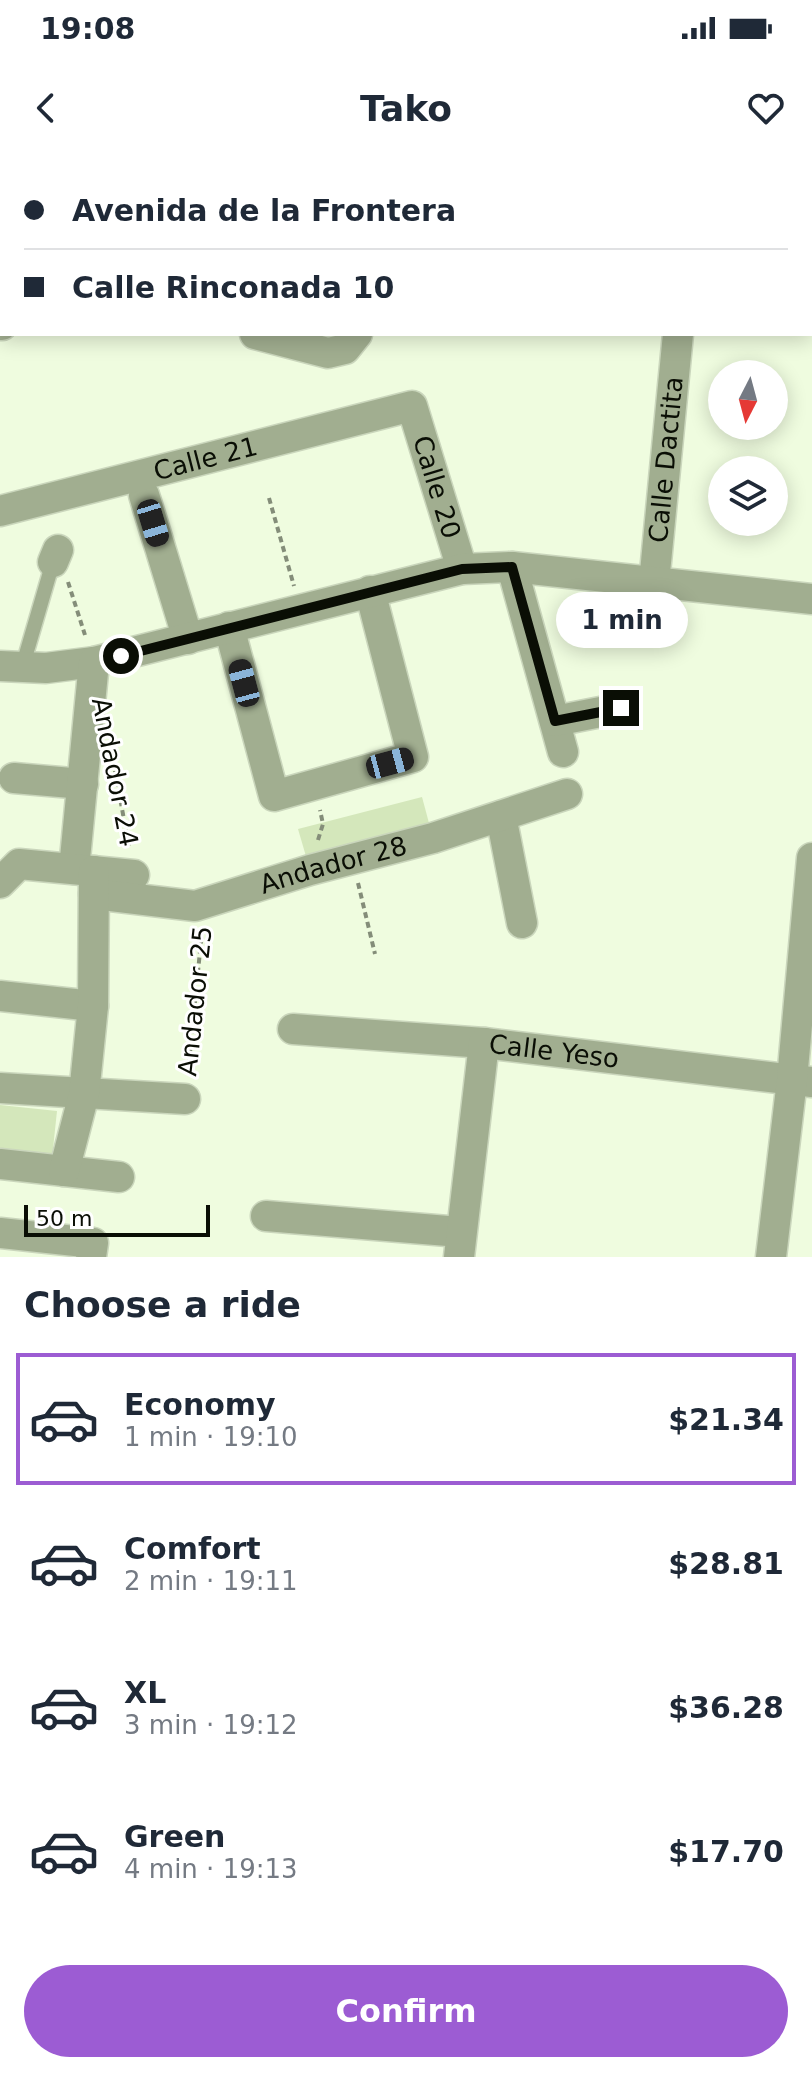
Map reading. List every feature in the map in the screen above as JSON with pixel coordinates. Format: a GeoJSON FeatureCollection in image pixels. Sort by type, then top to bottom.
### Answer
{"type":"FeatureCollection","features":[{"type":"Feature","properties":{"kind":"street"},"geometry":{"type":"LineString","coordinates":[[263,336],[328,353],[345,349],[355,336]]}},
{"type":"Feature","properties":{"kind":"street","name":"Calle Dactita"},"geometry":{"type":"LineString","coordinates":[[654,583],[678,336]]}},
{"type":"Feature","properties":{"kind":"street","name":"Calle 21"},"geometry":{"type":"LineString","coordinates":[[0,511],[412,406]]}},
{"type":"Feature","properties":{"kind":"street","name":"Calle 20"},"geometry":{"type":"LineString","coordinates":[[412,406],[462,569]]}},
{"type":"Feature","properties":{"kind":"street"},"geometry":{"type":"LineString","coordinates":[[144,495],[188,639]]}},
{"type":"Feature","properties":{"kind":"street"},"geometry":{"type":"LineString","coordinates":[[512,567],[563,752]]}},
{"type":"Feature","properties":{"kind":"street"},"geometry":{"type":"LineString","coordinates":[[11,667],[94,662],[462,569],[512,567],[812,599]]}},
{"type":"Feature","properties":{"kind":"street"},"geometry":{"type":"LineString","coordinates":[[229,627],[274,796],[413,757],[370,591]]}},
{"type":"Feature","properties":{"kind":"street","name":"Andador 24"},"geometry":{"type":"LineString","coordinates":[[64,1171],[84,1094],[93,1006],[83,784],[94,662]]}},
{"type":"Feature","properties":{"kind":"street"},"geometry":{"type":"LineString","coordinates":[[555,721],[621,708]]}},
{"type":"Feature","properties":{"kind":"street"},"geometry":{"type":"LineString","coordinates":[[14,778],[83,784]]}},
{"type":"Feature","properties":{"kind":"street","name":"Andador 28"},"geometry":{"type":"LineString","coordinates":[[0,883],[19,864],[195,906],[567,794]]}},
{"type":"Feature","properties":{"kind":"street"},"geometry":{"type":"LineString","coordinates":[[501,816],[522,923]]}},
{"type":"Feature","properties":{"kind":"street"},"geometry":{"type":"LineString","coordinates":[[771,1257],[802,1081],[812,858]]}},
{"type":"Feature","properties":{"kind":"street","name":"Andador 28"},"geometry":{"type":"LineString","coordinates":[[88,878],[134,875]]}},
{"type":"Feature","properties":{"kind":"street"},"geometry":{"type":"LineString","coordinates":[[0,996],[93,1006]]}},
{"type":"Feature","properties":{"kind":"street","name":"Calle Yeso"},"geometry":{"type":"LineString","coordinates":[[293,1029],[484,1043],[802,1081]]}},
{"type":"Feature","properties":{"kind":"street"},"geometry":{"type":"LineString","coordinates":[[266,1216],[460,1245],[484,1043]]}},
{"type":"Feature","properties":{"kind":"street"},"geometry":{"type":"LineString","coordinates":[[0,1088],[185,1099]]}},
{"type":"Feature","properties":{"kind":"street"},"geometry":{"type":"LineString","coordinates":[[0,1164],[119,1177]]}},
{"type":"Feature","properties":{"kind":"street"},"geometry":{"type":"LineString","coordinates":[[0,1233],[92,1250]]}},
{"type":"Feature","properties":{"kind":"lane"},"geometry":{"type":"LineString","coordinates":[[11,667],[55,556]]}},
{"type":"Feature","properties":{"kind":"path"},"geometry":{"type":"LineString","coordinates":[[269,498],[300,608]]}},
{"type":"Feature","properties":{"kind":"path","name":"Andador 24"},"geometry":{"type":"LineString","coordinates":[[112,756],[134,875]]}},
{"type":"Feature","properties":{"kind":"path"},"geometry":{"type":"LineString","coordinates":[[300,874],[315,850],[323,824],[314,784]]}},
{"type":"Feature","properties":{"kind":"path"},"geometry":{"type":"LineString","coordinates":[[352,860],[375,954]]}},
{"type":"Feature","properties":{"kind":"path","name":"Andador 25"},"geometry":{"type":"LineString","coordinates":[[185,1099],[205,903]]}},
{"type":"Feature","properties":{"kind":"green space"},"geometry":{"type":"Polygon","coordinates":[[[422,797],[433,838],[310,870],[298,829],[422,797]]]}},
{"type":"Feature","properties":{"kind":"green space"},"geometry":{"type":"Polygon","coordinates":[[[0,1105],[57,1111],[52,1158],[0,1153],[0,1105]]]}},
{"type":"Feature","properties":{"kind":"route"},"geometry":{"type":"LineString","coordinates":[[121,656],[462,569],[512,567],[555,721],[621,708]]}}]}
